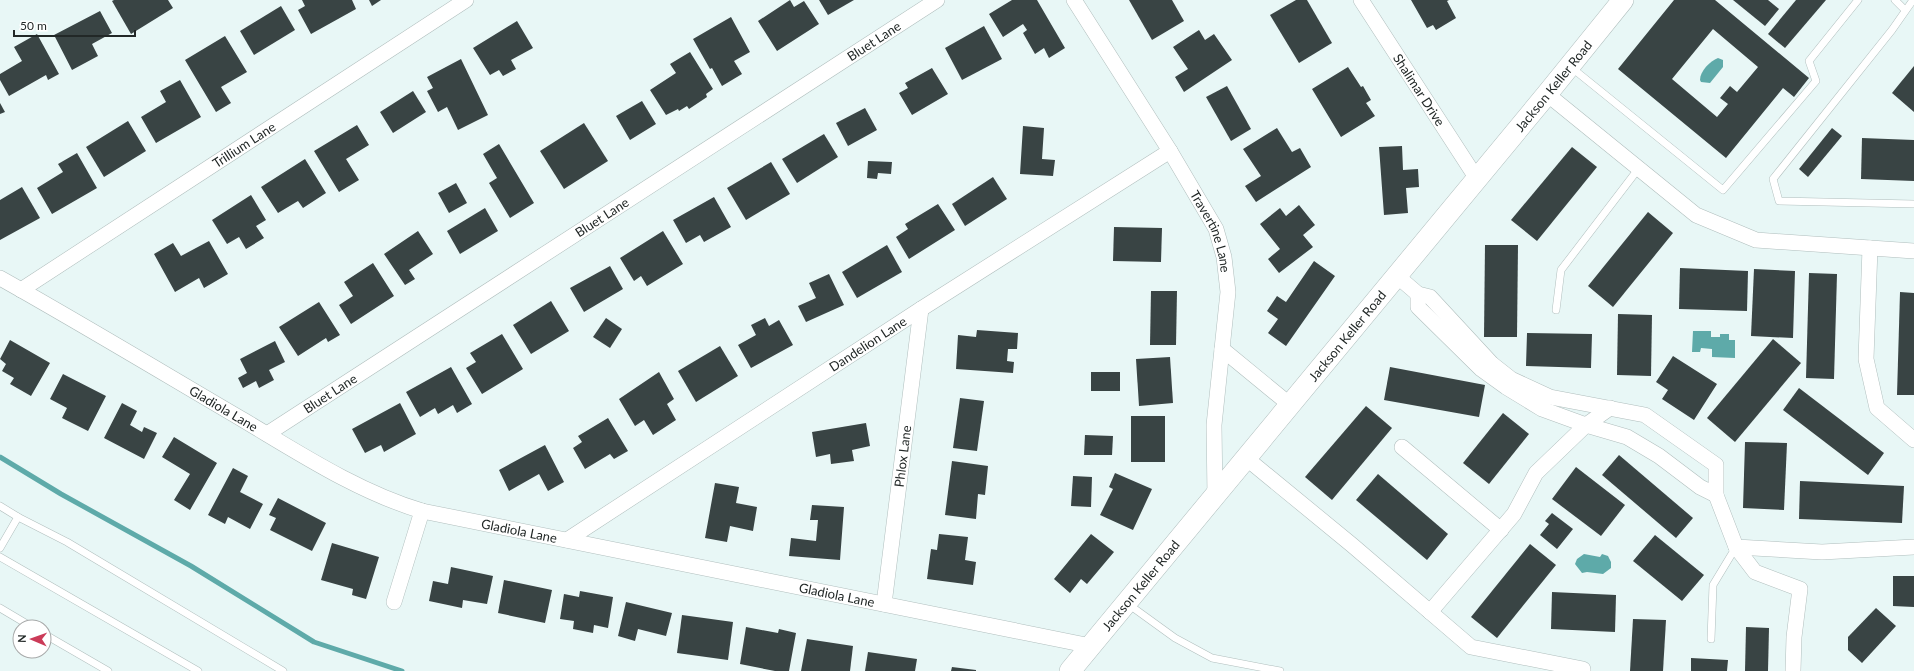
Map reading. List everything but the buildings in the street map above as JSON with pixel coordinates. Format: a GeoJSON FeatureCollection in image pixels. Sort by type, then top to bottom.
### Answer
{"type":"FeatureCollection","features":[{"type":"Feature","properties":{"kind":"main road","name":"Jackson Keller Road"},"geometry":{"type":"LineString","coordinates":[[1070,671],[1215,497],[1289,404],[1397,276],[1623,0]]}},
{"type":"Feature","properties":{"kind":"street","name":"Trillium Lane"},"geometry":{"type":"LineString","coordinates":[[22,290],[466,0]]}},
{"type":"Feature","properties":{"kind":"street","name":"Bluet Lane"},"geometry":{"type":"LineString","coordinates":[[267,434],[937,0]]}},
{"type":"Feature","properties":{"kind":"street","name":"Travertine Lane"},"geometry":{"type":"LineString","coordinates":[[1074,0],[1170,152],[1216,229],[1224,258],[1228,292],[1214,425],[1215,497]]}},
{"type":"Feature","properties":{"kind":"street","name":"Shalimar Drive"},"geometry":{"type":"LineString","coordinates":[[1361,0],[1477,179]]}},
{"type":"Feature","properties":{"kind":"street"},"geometry":{"type":"LineString","coordinates":[[1547,94],[1696,214],[1756,240],[1914,251]]}},
{"type":"Feature","properties":{"kind":"street","name":"Dandelion Lane"},"geometry":{"type":"LineString","coordinates":[[567,540],[921,309],[1170,152]]}},
{"type":"Feature","properties":{"kind":"street"},"geometry":{"type":"LineString","coordinates":[[1870,248],[1866,359],[1877,408],[1914,440]]}},
{"type":"Feature","properties":{"kind":"street"},"geometry":{"type":"LineString","coordinates":[[1397,276],[1418,294],[1430,297],[1492,364],[1511,379],[1550,397],[1645,416],[1716,466],[1716,495],[1736,547],[1755,572],[1800,589],[1794,637],[1794,671]]}},
{"type":"Feature","properties":{"kind":"street","name":"Gladiola Lane"},"geometry":{"type":"LineString","coordinates":[[0,278],[370,493],[392,502],[422,511],[1090,646]]}},
{"type":"Feature","properties":{"kind":"street"},"geometry":{"type":"LineString","coordinates":[[1418,294],[1418,307],[1481,369],[1506,387],[1542,409],[1586,425],[1627,437],[1659,456],[1700,487],[1716,495]]}},
{"type":"Feature","properties":{"kind":"street","name":"Phlox Lane"},"geometry":{"type":"LineString","coordinates":[[884,604],[921,309]]}},
{"type":"Feature","properties":{"kind":"street"},"geometry":{"type":"LineString","coordinates":[[1222,349],[1289,404]]}},
{"type":"Feature","properties":{"kind":"street"},"geometry":{"type":"LineString","coordinates":[[1569,419],[1576,402]]}},
{"type":"Feature","properties":{"kind":"street"},"geometry":{"type":"LineString","coordinates":[[1430,612],[1514,514],[1536,472],[1586,425],[1610,408]]}},
{"type":"Feature","properties":{"kind":"street"},"geometry":{"type":"LineString","coordinates":[[1659,456],[1674,436]]}},
{"type":"Feature","properties":{"kind":"street"},"geometry":{"type":"LineString","coordinates":[[1402,447],[1501,530]]}},
{"type":"Feature","properties":{"kind":"street"},"geometry":{"type":"LineString","coordinates":[[1246,458],[1471,647],[1583,669],[1583,671]]}},
{"type":"Feature","properties":{"kind":"street"},"geometry":{"type":"LineString","coordinates":[[394,602],[422,511]]}},
{"type":"Feature","properties":{"kind":"street"},"geometry":{"type":"LineString","coordinates":[[1736,547],[1822,552],[1914,547]]}},
{"type":"Feature","properties":{"kind":"lane"},"geometry":{"type":"LineString","coordinates":[[1570,66],[1723,190],[1816,81],[1810,61],[1858,0]]}},
{"type":"Feature","properties":{"kind":"lane"},"geometry":{"type":"LineString","coordinates":[[1895,0],[1905,10]]}},
{"type":"Feature","properties":{"kind":"lane"},"geometry":{"type":"LineString","coordinates":[[1914,0],[1905,10],[1892,30],[1773,179],[1779,201],[1914,204]]}},
{"type":"Feature","properties":{"kind":"lane"},"geometry":{"type":"LineString","coordinates":[[1556,310],[1561,270],[1639,168]]}},
{"type":"Feature","properties":{"kind":"lane"},"geometry":{"type":"LineString","coordinates":[[0,506],[67,542],[283,671]]}},
{"type":"Feature","properties":{"kind":"lane"},"geometry":{"type":"LineString","coordinates":[[0,548],[18,517]]}},
{"type":"Feature","properties":{"kind":"lane"},"geometry":{"type":"LineString","coordinates":[[1711,639],[1713,585],[1736,547]]}},
{"type":"Feature","properties":{"kind":"lane"},"geometry":{"type":"LineString","coordinates":[[0,557],[198,671]]}},
{"type":"Feature","properties":{"kind":"lane"},"geometry":{"type":"LineString","coordinates":[[1127,603],[1175,638],[1212,658],[1280,671]]}},
{"type":"Feature","properties":{"kind":"lane"},"geometry":{"type":"LineString","coordinates":[[0,608],[19,619]]}},
{"type":"Feature","properties":{"kind":"lane"},"geometry":{"type":"LineString","coordinates":[[52,639],[108,671]]}},
{"type":"Feature","properties":{"kind":"water"},"geometry":{"type":"Polygon","coordinates":[[[1718,58],[1723,60],[1723,67],[1710,83],[1701,82],[1700,77],[1704,70],[1709,64],[1718,58]]]}},
{"type":"Feature","properties":{"kind":"water"},"geometry":{"type":"Polygon","coordinates":[[[1693,331],[1711,331],[1711,337],[1720,337],[1720,334],[1729,334],[1729,340],[1735,340],[1735,358],[1712,357],[1712,349],[1701,348],[1700,352],[1692,352],[1693,331]]]}},
{"type":"Feature","properties":{"kind":"water"},"geometry":{"type":"Polygon","coordinates":[[[1584,554],[1600,557],[1602,554],[1608,556],[1611,562],[1611,568],[1603,574],[1587,572],[1582,573],[1575,564],[1577,559],[1584,554]]]}},
{"type":"Feature","properties":{"kind":"waterway"},"geometry":{"type":"LineString","coordinates":[[0,457],[61,494],[191,566],[314,642],[402,671]]}}]}
